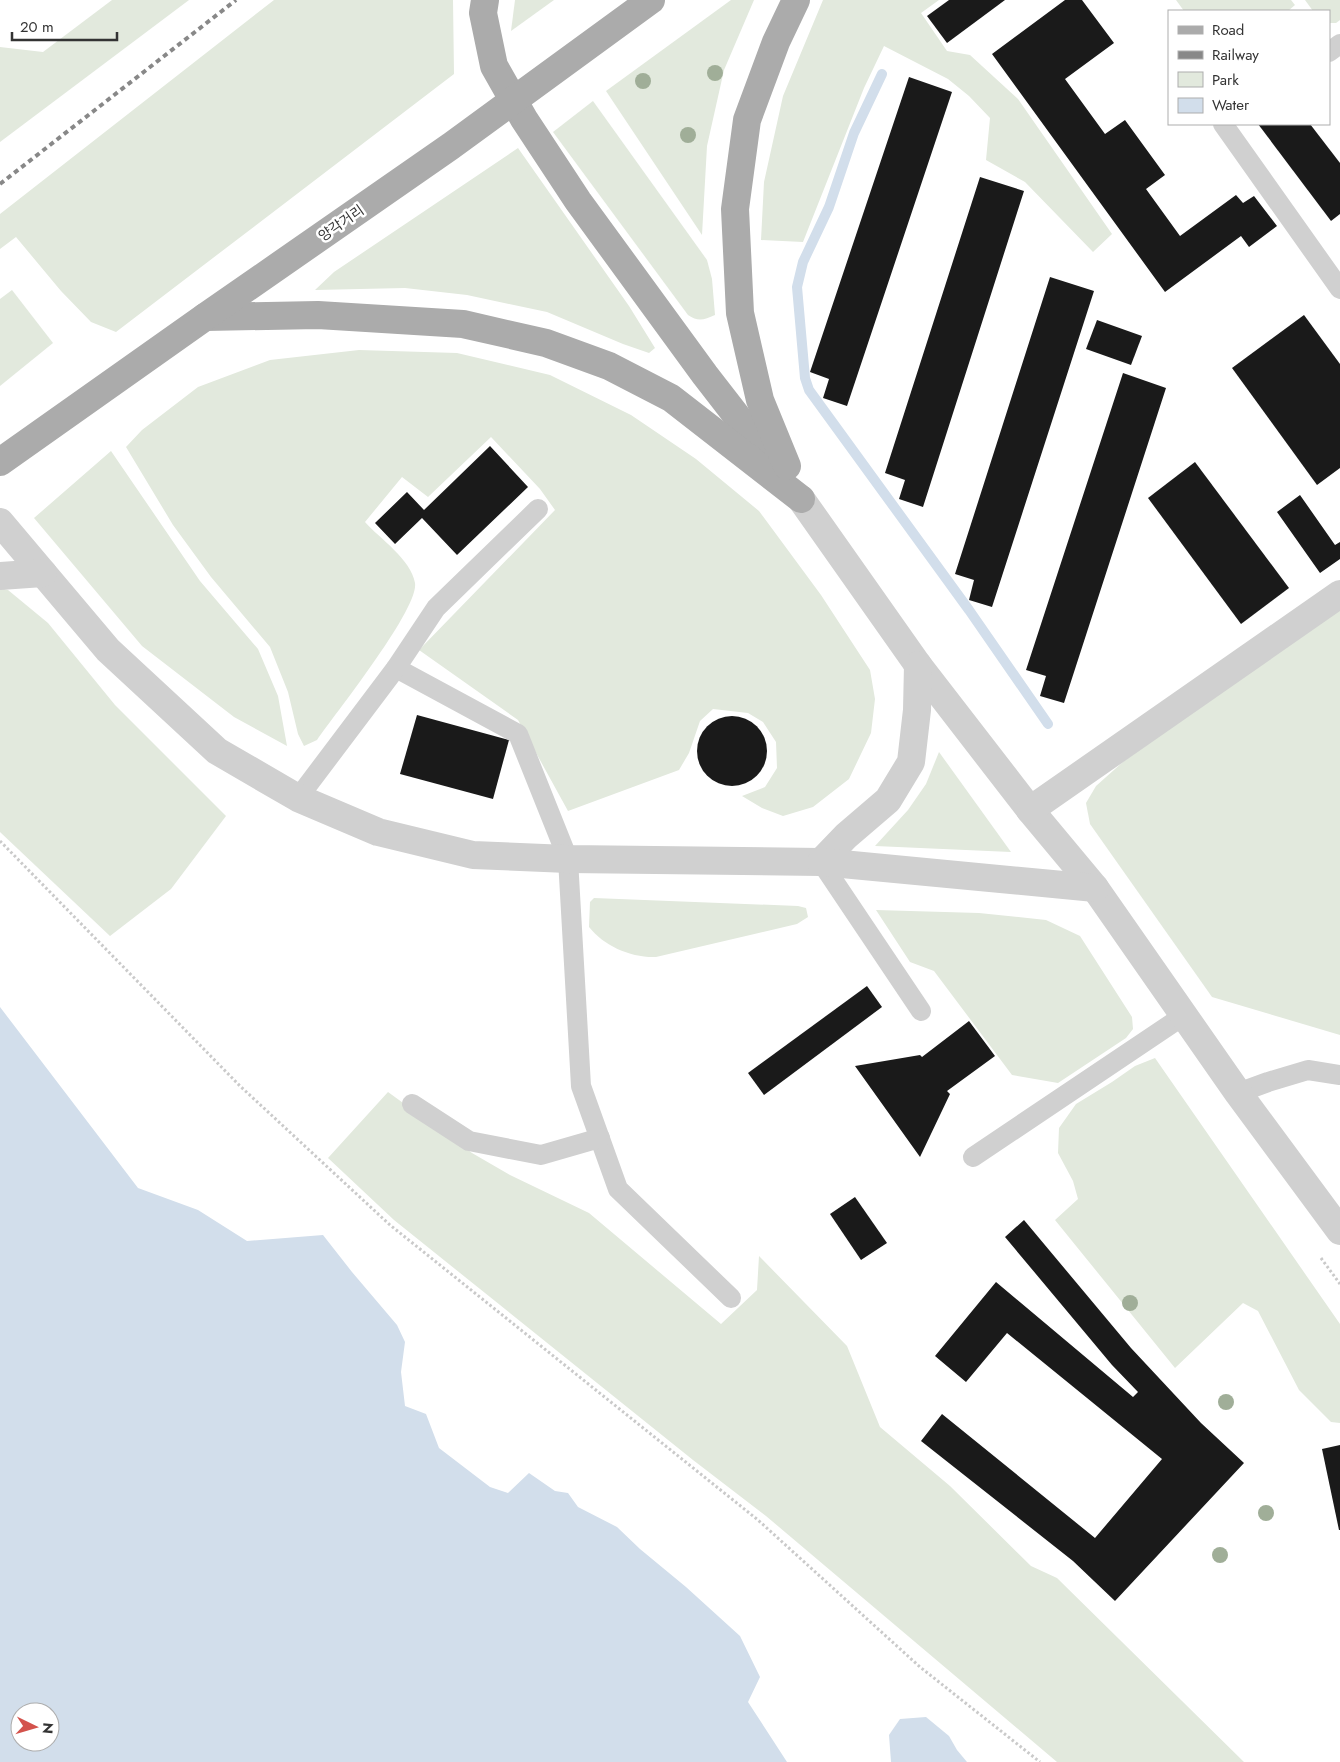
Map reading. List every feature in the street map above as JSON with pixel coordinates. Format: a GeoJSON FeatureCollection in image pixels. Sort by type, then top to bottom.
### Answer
{"type":"FeatureCollection","features":[{"type":"Feature","properties":{"kind":"main road"},"geometry":{"type":"LineString","coordinates":[[485,0],[484,14],[494,66],[524,119],[578,201],[705,375],[801,499]]}},
{"type":"Feature","properties":{"kind":"main road","name":"양각거리"},"geometry":{"type":"LineString","coordinates":[[0,462],[451,146],[606,35],[651,0]]}},
{"type":"Feature","properties":{"kind":"main road"},"geometry":{"type":"LineString","coordinates":[[796,0],[776,42],[747,120],[735,209],[742,323],[760,400],[801,499]]}},
{"type":"Feature","properties":{"kind":"main road"},"geometry":{"type":"LineString","coordinates":[[205,317],[318,315],[463,324],[546,343],[609,366],[671,398],[801,499]]}},
{"type":"Feature","properties":{"kind":"street"},"geometry":{"type":"LineString","coordinates":[[801,499],[918,665],[1030,810],[1095,888],[1183,1016],[1340,1232]]}},
{"type":"Feature","properties":{"kind":"street"},"geometry":{"type":"LineString","coordinates":[[0,522],[108,650],[217,751],[298,798],[378,832],[473,855],[568,859],[821,862],[1095,888]]}},
{"type":"Feature","properties":{"kind":"street"},"geometry":{"type":"LineString","coordinates":[[0,576],[43,572]]}},
{"type":"Feature","properties":{"kind":"street"},"geometry":{"type":"LineString","coordinates":[[1030,810],[1340,594]]}},
{"type":"Feature","properties":{"kind":"street"},"geometry":{"type":"LineString","coordinates":[[821,862],[846,836],[888,800],[912,762],[917,710],[918,665]]}},
{"type":"Feature","properties":{"kind":"lane"},"geometry":{"type":"LineString","coordinates":[[1224,125],[1340,289]]}},
{"type":"Feature","properties":{"kind":"lane"},"geometry":{"type":"LineString","coordinates":[[298,798],[396,668],[436,608],[538,509]]}},
{"type":"Feature","properties":{"kind":"lane"},"geometry":{"type":"LineString","coordinates":[[396,668],[518,734],[568,859],[581,1086],[618,1189],[730,1298]]}},
{"type":"Feature","properties":{"kind":"lane"},"geometry":{"type":"LineString","coordinates":[[821,862],[921,1011]]}},
{"type":"Feature","properties":{"kind":"lane"},"geometry":{"type":"LineString","coordinates":[[973,1157],[1183,1016]]}},
{"type":"Feature","properties":{"kind":"lane"},"geometry":{"type":"LineString","coordinates":[[1238,1093],[1308,1070],[1340,1075]]}},
{"type":"Feature","properties":{"kind":"lane"},"geometry":{"type":"LineString","coordinates":[[412,1104],[469,1141],[541,1155],[600,1138]]}},
{"type":"Feature","properties":{"kind":"path"},"geometry":{"type":"LineString","coordinates":[[0,841],[240,1086],[390,1225],[758,1520],[920,1667],[1040,1762]]}},
{"type":"Feature","properties":{"kind":"green space"},"geometry":{"type":"Polygon","coordinates":[[[112,0],[189,0],[0,142],[0,47],[43,52],[112,0]]]}},
{"type":"Feature","properties":{"kind":"green space"},"geometry":{"type":"Polygon","coordinates":[[[274,0],[453,0],[454,74],[116,332],[91,322],[61,291],[16,237],[0,249],[0,214],[274,0]]]}},
{"type":"Feature","properties":{"kind":"green space"},"geometry":{"type":"Polygon","coordinates":[[[515,0],[554,0],[511,31],[515,0]]]}},
{"type":"Feature","properties":{"kind":"green space"},"geometry":{"type":"Polygon","coordinates":[[[731,0],[754,0],[724,70],[707,146],[702,235],[606,91],[731,0]]]}},
{"type":"Feature","properties":{"kind":"green space"},"geometry":{"type":"Polygon","coordinates":[[[823,0],[939,0],[921,13],[947,51],[970,55],[1018,99],[1112,234],[1093,252],[1025,182],[986,160],[990,118],[969,96],[948,79],[884,46],[864,88],[803,242],[761,240],[764,182],[783,96],[823,0]]]}},
{"type":"Feature","properties":{"kind":"green space"},"geometry":{"type":"Polygon","coordinates":[[[1176,0],[1291,0],[1295,5],[1289,10],[1183,10],[1176,0]]]}},
{"type":"Feature","properties":{"kind":"green space"},"geometry":{"type":"Polygon","coordinates":[[[1305,0],[1340,0],[1340,20],[1336,23],[1330,23],[1330,10],[1312,10],[1305,0]]]}},
{"type":"Feature","properties":{"kind":"green space"},"geometry":{"type":"Polygon","coordinates":[[[593,101],[707,260],[712,279],[715,315],[701,320],[688,315],[553,132],[593,101]]]}},
{"type":"Feature","properties":{"kind":"green space"},"geometry":{"type":"Polygon","coordinates":[[[518,148],[629,306],[655,348],[649,353],[547,312],[467,295],[405,288],[315,290],[334,272],[518,148]]]}},
{"type":"Feature","properties":{"kind":"green space"},"geometry":{"type":"Polygon","coordinates":[[[12,290],[53,343],[0,386],[0,299],[12,290]]]}},
{"type":"Feature","properties":{"kind":"green space"},"geometry":{"type":"Polygon","coordinates":[[[359,350],[457,353],[550,375],[631,415],[696,459],[759,511],[821,595],[870,670],[875,699],[871,733],[849,779],[813,807],[783,816],[762,808],[742,796],[765,787],[777,768],[776,742],[763,722],[748,713],[713,709],[700,721],[689,753],[679,770],[568,811],[518,720],[419,650],[555,510],[540,489],[491,437],[428,497],[402,477],[365,522],[408,566],[415,583],[413,596],[404,615],[357,686],[317,740],[304,746],[298,734],[288,692],[270,647],[211,577],[173,525],[126,447],[142,430],[198,387],[270,360],[359,350]]]}},
{"type":"Feature","properties":{"kind":"green space"},"geometry":{"type":"Polygon","coordinates":[[[111,451],[200,581],[258,649],[278,696],[287,746],[234,717],[142,646],[34,518],[111,451]]]}},
{"type":"Feature","properties":{"kind":"green space"},"geometry":{"type":"Polygon","coordinates":[[[0,588],[8,590],[48,623],[115,705],[226,816],[171,889],[110,936],[0,832],[0,588]]]}},
{"type":"Feature","properties":{"kind":"green space"},"geometry":{"type":"Polygon","coordinates":[[[1340,607],[1340,1035],[1212,997],[1090,824],[1086,803],[1096,786],[1124,761],[1340,607]]]}},
{"type":"Feature","properties":{"kind":"green space"},"geometry":{"type":"Polygon","coordinates":[[[939,752],[1011,852],[875,846],[908,810],[926,784],[939,752]]]}},
{"type":"Feature","properties":{"kind":"green space"},"geometry":{"type":"Polygon","coordinates":[[[594,898],[798,906],[806,908],[808,917],[797,924],[656,957],[647,957],[628,953],[610,945],[595,934],[589,927],[590,902],[594,898]]]}},
{"type":"Feature","properties":{"kind":"green space"},"geometry":{"type":"Polygon","coordinates":[[[876,910],[979,913],[1046,920],[1080,936],[1132,1017],[1133,1029],[1126,1038],[1058,1083],[1012,1075],[934,971],[910,962],[876,910]]]}},
{"type":"Feature","properties":{"kind":"green space"},"geometry":{"type":"Polygon","coordinates":[[[1155,1058],[1340,1324],[1340,1423],[1331,1422],[1299,1390],[1258,1311],[1243,1303],[1175,1368],[1055,1220],[1078,1199],[1073,1181],[1058,1153],[1059,1128],[1076,1104],[1135,1066],[1155,1058]]]}},
{"type":"Feature","properties":{"kind":"green space"},"geometry":{"type":"Polygon","coordinates":[[[388,1092],[472,1153],[510,1175],[589,1213],[721,1324],[757,1290],[759,1256],[847,1346],[880,1427],[950,1486],[1031,1566],[1057,1578],[1244,1762],[1057,1762],[766,1516],[693,1460],[394,1220],[328,1158],[388,1092]]]}},
{"type":"Feature","properties":{"kind":"water"},"geometry":{"type":"Polygon","coordinates":[[[0,1007],[138,1188],[198,1210],[247,1241],[323,1235],[397,1325],[405,1342],[401,1372],[405,1406],[426,1414],[439,1448],[490,1487],[508,1493],[529,1473],[555,1491],[568,1493],[578,1507],[617,1527],[640,1549],[686,1587],[740,1636],[760,1677],[748,1702],[787,1762],[0,1762],[0,1007]]]}},
{"type":"Feature","properties":{"kind":"water"},"geometry":{"type":"Polygon","coordinates":[[[926,1717],[949,1736],[967,1762],[891,1762],[889,1735],[900,1719],[926,1717]]]}},
{"type":"Feature","properties":{"kind":"building"},"geometry":{"type":"Polygon","coordinates":[[[949,0],[1005,0],[947,43],[927,16],[949,0]]]}},
{"type":"Feature","properties":{"kind":"building"},"geometry":{"type":"Polygon","coordinates":[[[1065,0],[1082,0],[1114,43],[1065,79],[1105,134],[1125,120],[1165,175],[1146,189],[1180,236],[1236,195],[1243,203],[1254,196],[1277,226],[1249,247],[1241,236],[1165,292],[992,54],[1065,0]]]}},
{"type":"Feature","properties":{"kind":"building"},"geometry":{"type":"Polygon","coordinates":[[[909,77],[952,92],[847,406],[823,398],[829,379],[810,372],[909,77]]]}},
{"type":"Feature","properties":{"kind":"building"},"geometry":{"type":"Polygon","coordinates":[[[1259,125],[1311,125],[1340,163],[1340,214],[1331,221],[1259,125]]]}},
{"type":"Feature","properties":{"kind":"building"},"geometry":{"type":"Polygon","coordinates":[[[980,177],[1024,191],[923,507],[899,499],[905,480],[885,473],[980,177]]]}},
{"type":"Feature","properties":{"kind":"building"},"geometry":{"type":"Polygon","coordinates":[[[1050,277],[1094,291],[992,607],[969,600],[974,580],[955,574],[1050,277]]]}},
{"type":"Feature","properties":{"kind":"building"},"geometry":{"type":"Polygon","coordinates":[[[1304,315],[1340,364],[1340,468],[1317,485],[1232,368],[1304,315]]]}},
{"type":"Feature","properties":{"kind":"building"},"geometry":{"type":"Polygon","coordinates":[[[1097,320],[1142,336],[1131,365],[1086,349],[1097,320]]]}},
{"type":"Feature","properties":{"kind":"building"},"geometry":{"type":"Polygon","coordinates":[[[1123,373],[1166,388],[1064,703],[1040,696],[1046,676],[1026,670],[1123,373]]]}},
{"type":"Feature","properties":{"kind":"building"},"geometry":{"type":"Polygon","coordinates":[[[490,446],[528,487],[457,555],[422,518],[395,544],[375,523],[407,492],[424,510],[490,446]]]}},
{"type":"Feature","properties":{"kind":"building"},"geometry":{"type":"Polygon","coordinates":[[[1195,462],[1289,588],[1241,624],[1148,498],[1195,462]]]}},
{"type":"Feature","properties":{"kind":"building"},"geometry":{"type":"Polygon","coordinates":[[[1300,495],[1335,545],[1340,542],[1340,559],[1320,573],[1277,512],[1300,495]]]}},
{"type":"Feature","properties":{"kind":"building"},"geometry":{"type":"Polygon","coordinates":[[[417,715],[509,740],[493,799],[400,774],[417,715]]]}},
{"type":"Feature","properties":{"kind":"building"},"geometry":{"type":"Polygon","coordinates":[[[725,716],[739,716],[752,721],[762,731],[767,744],[767,758],[762,771],[752,781],[739,786],[725,786],[712,781],[702,771],[697,758],[697,744],[702,731],[712,721],[725,716]]]}},
{"type":"Feature","properties":{"kind":"building"},"geometry":{"type":"Polygon","coordinates":[[[867,986],[882,1007],[764,1095],[748,1073],[867,986]]]}},
{"type":"Feature","properties":{"kind":"building"},"geometry":{"type":"Polygon","coordinates":[[[969,1021],[995,1056],[947,1091],[950,1094],[920,1157],[855,1066],[920,1055],[922,1057],[969,1021]]]}},
{"type":"Feature","properties":{"kind":"building"},"geometry":{"type":"Polygon","coordinates":[[[855,1197],[887,1243],[861,1260],[830,1214],[855,1197]]]}},
{"type":"Feature","properties":{"kind":"building"},"geometry":{"type":"Polygon","coordinates":[[[1024,1220],[1131,1348],[1201,1423],[1244,1463],[1115,1601],[1073,1561],[921,1441],[942,1414],[1095,1538],[1162,1459],[1007,1333],[966,1382],[935,1356],[996,1282],[1133,1397],[1138,1392],[1112,1365],[1005,1237],[1024,1220]]]}},
{"type":"Feature","properties":{"kind":"building"},"geometry":{"type":"Polygon","coordinates":[[[1340,1445],[1340,1530],[1339,1530],[1322,1449],[1340,1445]]]}},
{"type":"Feature","properties":{"kind":"waterway"},"geometry":{"type":"LineString","coordinates":[[882,74],[854,133],[829,207],[803,262],[797,287],[805,378],[809,390],[969,610],[1048,724]]}},
{"type":"Feature","properties":{"kind":"railway"},"geometry":{"type":"LineString","coordinates":[[0,184],[236,0]]}}]}
